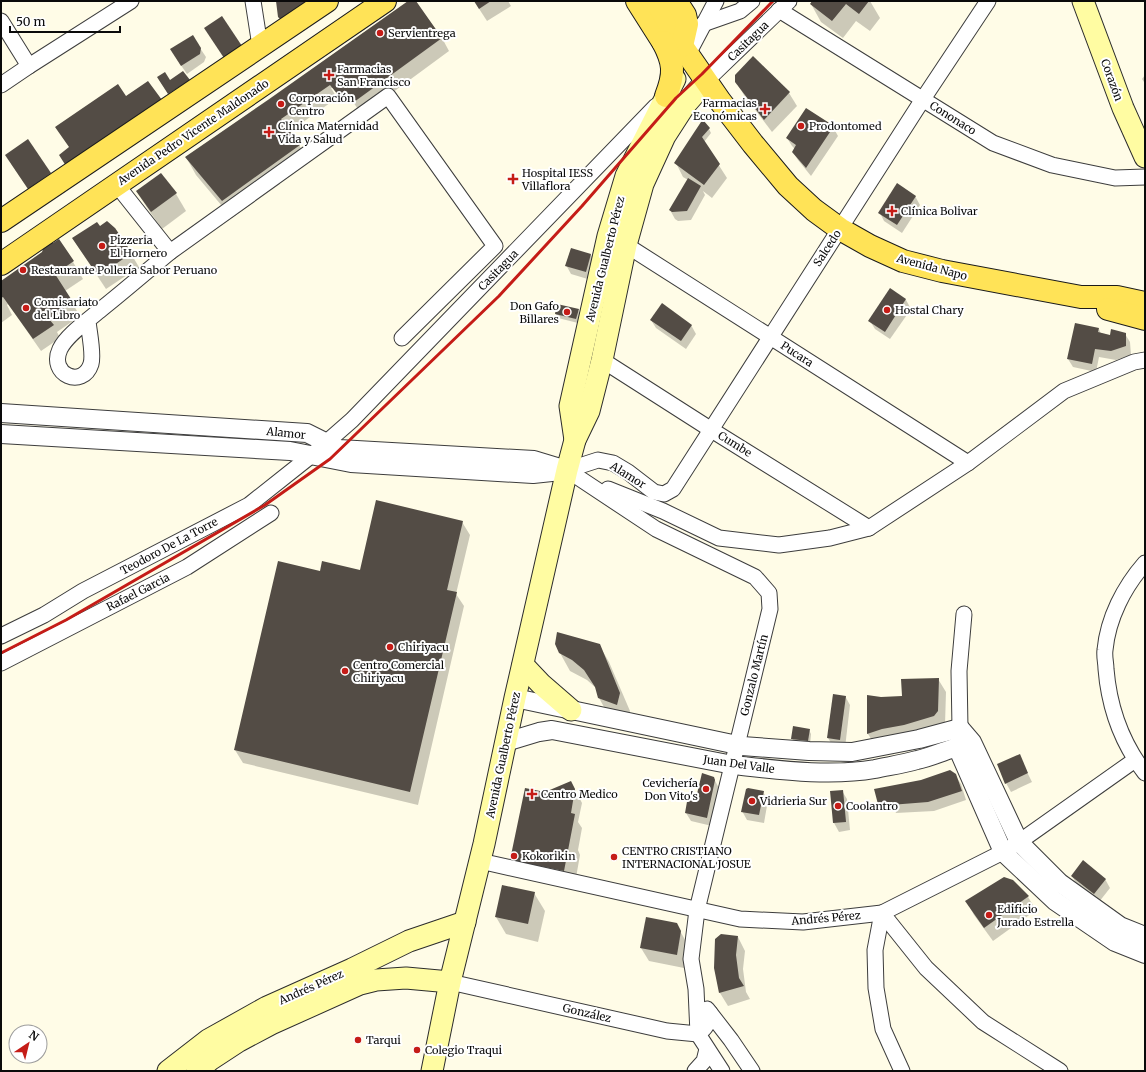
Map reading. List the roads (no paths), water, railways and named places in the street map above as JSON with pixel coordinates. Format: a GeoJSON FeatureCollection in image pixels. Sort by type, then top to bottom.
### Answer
{"type":"FeatureCollection","features":[{"type":"Feature","properties":{"kind":"main road"},"geometry":{"type":"LineString","coordinates":[[1,221],[327,1]]}},
{"type":"Feature","properties":{"kind":"main road","name":"Avenida Pedro Vicente Maldonado"},"geometry":{"type":"LineString","coordinates":[[1,264],[385,1]]}},
{"type":"Feature","properties":{"kind":"main road","name":"Avenida Napo"},"geometry":{"type":"LineString","coordinates":[[637,1],[706,81],[753,144],[788,186],[814,210],[870,246],[903,261],[942,271],[1081,297],[1117,297],[1145,303]]}},
{"type":"Feature","properties":{"kind":"main road","name":"Corazón"},"geometry":{"type":"LineString","coordinates":[[1083,1],[1123,108],[1145,157]]}},
{"type":"Feature","properties":{"kind":"main road"},"geometry":{"type":"LineString","coordinates":[[666,7],[678,47],[670,54],[672,68],[671,82],[666,96]]}},
{"type":"Feature","properties":{"kind":"main road","name":"Avenida Gualberto Pérez"},"geometry":{"type":"LineString","coordinates":[[432,1071],[450,982],[480,861],[515,698],[567,470],[575,440],[589,411],[602,360],[626,245],[643,184],[665,136],[685,105],[706,81]]}},
{"type":"Feature","properties":{"kind":"main road","name":"Avenida Gualberto Pérez"},"geometry":{"type":"LineString","coordinates":[[575,440],[570,406],[608,236],[626,176],[666,96]]}},
{"type":"Feature","properties":{"kind":"main road","name":"Avenida Napo"},"geometry":{"type":"LineString","coordinates":[[1081,297],[1114,311],[1145,319]]}},
{"type":"Feature","properties":{"kind":"main road"},"geometry":{"type":"LineString","coordinates":[[523,665],[541,684],[571,710]]}},
{"type":"Feature","properties":{"kind":"main road","name":"Andrés Pérez"},"geometry":{"type":"LineString","coordinates":[[168,1071],[208,1040],[267,1007],[352,969],[409,941],[465,922]]}},
{"type":"Feature","properties":{"kind":"main road","name":"Andrés Pérez"},"geometry":{"type":"LineString","coordinates":[[197,1071],[210,1060],[239,1041],[271,1024],[360,984],[376,980],[406,978],[450,982]]}},
{"type":"Feature","properties":{"kind":"street"},"geometry":{"type":"LineString","coordinates":[[1,85],[131,1]]}},
{"type":"Feature","properties":{"kind":"street"},"geometry":{"type":"LineString","coordinates":[[253,1],[260,46]]}},
{"type":"Feature","properties":{"kind":"street"},"geometry":{"type":"LineString","coordinates":[[678,47],[703,24],[716,1]]}},
{"type":"Feature","properties":{"kind":"street"},"geometry":{"type":"LineString","coordinates":[[703,24],[740,11],[752,1]]}},
{"type":"Feature","properties":{"kind":"street","name":"Salcedo"},"geometry":{"type":"LineString","coordinates":[[664,494],[672,489],[984,2]]}},
{"type":"Feature","properties":{"kind":"street","name":"Cononaco"},"geometry":{"type":"LineString","coordinates":[[784,6],[923,99],[993,143],[1052,166],[1115,178],[1145,177]]}},
{"type":"Feature","properties":{"kind":"street","name":"Casitagua"},"geometry":{"type":"LineString","coordinates":[[706,81],[784,6]]}},
{"type":"Feature","properties":{"kind":"street"},"geometry":{"type":"LineString","coordinates":[[1,21],[29,66]]}},
{"type":"Feature","properties":{"kind":"street"},"geometry":{"type":"LineString","coordinates":[[88,321],[170,252],[388,96],[495,246],[402,338]]}},
{"type":"Feature","properties":{"kind":"street","name":"Casitagua"},"geometry":{"type":"LineString","coordinates":[[327,442],[358,414],[666,96]]}},
{"type":"Feature","properties":{"kind":"street"},"geometry":{"type":"LineString","coordinates":[[116,184],[170,252]]}},
{"type":"Feature","properties":{"kind":"street","name":"Pucara"},"geometry":{"type":"LineString","coordinates":[[626,245],[968,463]]}},
{"type":"Feature","properties":{"kind":"street","name":"Cumbe"},"geometry":{"type":"LineString","coordinates":[[602,360],[869,528]]}},
{"type":"Feature","properties":{"kind":"street"},"geometry":{"type":"LineString","coordinates":[[567,470],[613,491],[664,511],[719,538],[779,545],[830,538],[869,528],[968,463],[1064,391],[1134,362],[1145,360]]}},
{"type":"Feature","properties":{"kind":"street","name":"Alamor"},"geometry":{"type":"LineString","coordinates":[[1,413],[307,433],[339,449],[534,460],[567,470]]}},
{"type":"Feature","properties":{"kind":"street","name":"Alamor"},"geometry":{"type":"LineString","coordinates":[[1,434],[290,452],[351,463],[533,474],[567,470],[598,460],[613,463],[628,472],[654,492],[664,494]]}},
{"type":"Feature","properties":{"kind":"street","name":"Teodoro De La Torre"},"geometry":{"type":"LineString","coordinates":[[1,636],[44,615],[83,591],[249,505],[327,442]]}},
{"type":"Feature","properties":{"kind":"street","name":"Gonzalo Martín"},"geometry":{"type":"LineString","coordinates":[[567,470],[656,529],[755,577],[769,593],[770,609],[697,910],[691,959],[696,989],[698,1034],[722,1071]]}},
{"type":"Feature","properties":{"kind":"street","name":"Rafael Garcia"},"geometry":{"type":"LineString","coordinates":[[1,663],[187,567],[271,513]]}},
{"type":"Feature","properties":{"kind":"street"},"geometry":{"type":"LineString","coordinates":[[1145,563],[1134,576],[1120,599],[1110,623],[1105,651],[1107,679],[1112,708],[1122,734],[1135,760],[1145,773]]}},
{"type":"Feature","properties":{"kind":"street"},"geometry":{"type":"LineString","coordinates":[[964,614],[959,671],[960,728],[1003,852],[1055,901],[1115,942],[1145,954]]}},
{"type":"Feature","properties":{"kind":"street","name":"Juan Del Valle"},"geometry":{"type":"LineString","coordinates":[[515,698],[736,745],[764,748],[852,752],[919,739],[960,728]]}},
{"type":"Feature","properties":{"kind":"street","name":"Juan Del Valle"},"geometry":{"type":"LineString","coordinates":[[506,742],[539,732],[552,730],[733,765],[810,772],[874,769],[917,760],[965,744]]}},
{"type":"Feature","properties":{"kind":"street"},"geometry":{"type":"LineString","coordinates":[[965,744],[1019,842],[1060,883],[1120,926],[1145,936]]}},
{"type":"Feature","properties":{"kind":"street","name":"Andrés Pérez"},"geometry":{"type":"LineString","coordinates":[[480,861],[740,919],[803,922],[882,913],[1003,852],[1135,760]]}},
{"type":"Feature","properties":{"kind":"street"},"geometry":{"type":"LineString","coordinates":[[882,913],[875,950],[876,988],[883,1030],[902,1071]]}},
{"type":"Feature","properties":{"kind":"street"},"geometry":{"type":"LineString","coordinates":[[882,913],[926,968],[983,1022],[1060,1071]]}},
{"type":"Feature","properties":{"kind":"street","name":"González"},"geometry":{"type":"LineString","coordinates":[[450,982],[667,1031],[698,1034]]}},
{"type":"Feature","properties":{"kind":"street","name":"Gonzalo Martín"},"geometry":{"type":"LineString","coordinates":[[696,989],[702,1002],[732,1040],[752,1071]]}},
{"type":"Feature","properties":{"kind":"street"},"geometry":{"type":"LineString","coordinates":[[698,1034],[707,1026],[710,1013]]}},
{"type":"Feature","properties":{"kind":"street"},"geometry":{"type":"LineString","coordinates":[[695,1071],[704,1061],[707,1049]]}},
{"type":"Feature","properties":{"kind":"railway"},"geometry":{"type":"LineString","coordinates":[[1,653],[66,620],[265,505],[330,459],[499,296],[582,206],[676,98],[702,74],[773,1]]}},
{"type":"Feature","properties":{"kind":"place","name":"Servientrega"},"geometry":{"type":"Point","coordinates":[380,33]}},
{"type":"Feature","properties":{"kind":"place","name":"Farmacias San Francisco"},"geometry":{"type":"Point","coordinates":[329,75]}},
{"type":"Feature","properties":{"kind":"place","name":"Corporación Centro"},"geometry":{"type":"Point","coordinates":[281,104]}},
{"type":"Feature","properties":{"kind":"place","name":"Farmacias Económicas"},"geometry":{"type":"Point","coordinates":[765,109]}},
{"type":"Feature","properties":{"kind":"place","name":"Prodontomed"},"geometry":{"type":"Point","coordinates":[801,126]}},
{"type":"Feature","properties":{"kind":"place","name":"Clínica Maternidad Vida y Salud"},"geometry":{"type":"Point","coordinates":[269,132]}},
{"type":"Feature","properties":{"kind":"place","name":"Hospital IESS Villaflora"},"geometry":{"type":"Point","coordinates":[513,179]}},
{"type":"Feature","properties":{"kind":"place","name":"Clínica Bolivar"},"geometry":{"type":"Point","coordinates":[892,211]}},
{"type":"Feature","properties":{"kind":"place","name":"Pizzeria El Hornero"},"geometry":{"type":"Point","coordinates":[102,246]}},
{"type":"Feature","properties":{"kind":"place","name":"Restaurante Pollería Sabor Peruano"},"geometry":{"type":"Point","coordinates":[23,270]}},
{"type":"Feature","properties":{"kind":"place","name":"Comisariato del Libro"},"geometry":{"type":"Point","coordinates":[26,308]}},
{"type":"Feature","properties":{"kind":"place","name":"Hostal Chary"},"geometry":{"type":"Point","coordinates":[887,310]}},
{"type":"Feature","properties":{"kind":"place","name":"Don Gafo Billares"},"geometry":{"type":"Point","coordinates":[567,312]}},
{"type":"Feature","properties":{"kind":"place","name":"Chiriyacu"},"geometry":{"type":"Point","coordinates":[390,647]}},
{"type":"Feature","properties":{"kind":"place","name":"Centro Comercial Chiriyacu"},"geometry":{"type":"Point","coordinates":[345,671]}},
{"type":"Feature","properties":{"kind":"place","name":"Cevichería Don Vito's"},"geometry":{"type":"Point","coordinates":[706,789]}},
{"type":"Feature","properties":{"kind":"place","name":"Centro Medico"},"geometry":{"type":"Point","coordinates":[532,794]}},
{"type":"Feature","properties":{"kind":"place","name":"Vidrieria Sur"},"geometry":{"type":"Point","coordinates":[752,801]}},
{"type":"Feature","properties":{"kind":"place","name":"Coolantro"},"geometry":{"type":"Point","coordinates":[838,806]}},
{"type":"Feature","properties":{"kind":"place","name":"Kokorikin"},"geometry":{"type":"Point","coordinates":[514,856]}},
{"type":"Feature","properties":{"kind":"place","name":"CENTRO CRISTIANO INTERNACIONAL JOSUE"},"geometry":{"type":"Point","coordinates":[614,857]}},
{"type":"Feature","properties":{"kind":"place","name":"Edificio Jurado Estrella"},"geometry":{"type":"Point","coordinates":[989,915]}},
{"type":"Feature","properties":{"kind":"place","name":"Tarqui"},"geometry":{"type":"Point","coordinates":[358,1040]}},
{"type":"Feature","properties":{"kind":"place","name":"Colegio Traqui"},"geometry":{"type":"Point","coordinates":[417,1050]}}]}
